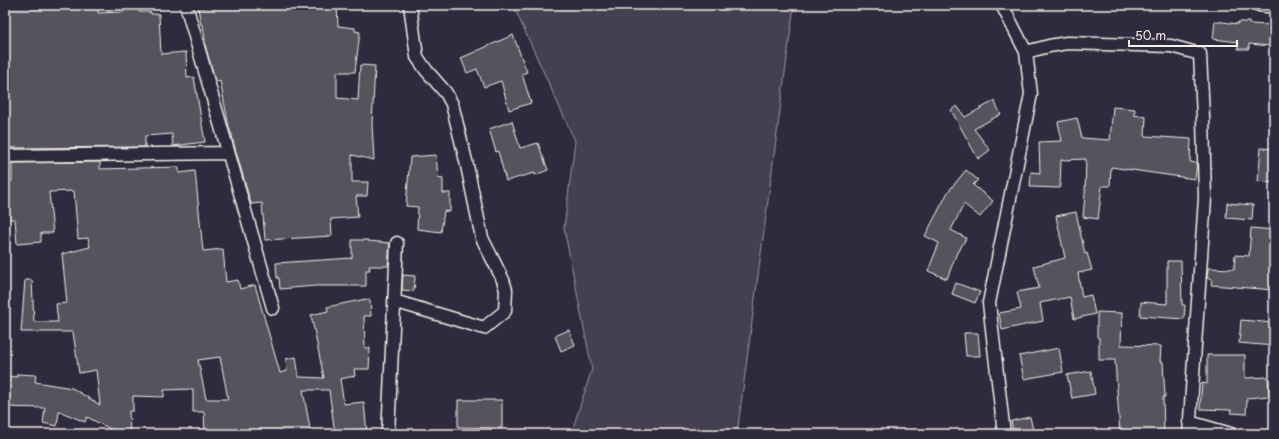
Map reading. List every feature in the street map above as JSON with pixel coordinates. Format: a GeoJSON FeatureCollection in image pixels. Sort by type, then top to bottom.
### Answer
{"type":"FeatureCollection","features":[{"type":"Feature","properties":{"kind":"street"},"geometry":{"type":"LineString","coordinates":[[186,5],[273,308]]}},
{"type":"Feature","properties":{"kind":"street"},"geometry":{"type":"LineString","coordinates":[[394,301],[484,328],[505,311],[506,290],[503,280],[482,238],[466,161],[452,104],[446,93],[426,70],[418,57],[410,5]]}},
{"type":"Feature","properties":{"kind":"street"},"geometry":{"type":"LineString","coordinates":[[1002,5],[1026,52],[1031,94],[989,304],[1004,434]]}},
{"type":"Feature","properties":{"kind":"street"},"geometry":{"type":"LineString","coordinates":[[1259,5],[1274,7]]}},
{"type":"Feature","properties":{"kind":"street"},"geometry":{"type":"LineString","coordinates":[[1026,52],[1067,43],[1171,46],[1200,54],[1205,198],[1189,428],[1231,434]]}},
{"type":"Feature","properties":{"kind":"street"},"geometry":{"type":"LineString","coordinates":[[5,156],[228,153]]}},
{"type":"Feature","properties":{"kind":"street"},"geometry":{"type":"LineString","coordinates":[[388,434],[397,243]]}},
{"type":"Feature","properties":{"kind":"shaded area"},"geometry":{"type":"Polygon","coordinates":[[[513,5],[794,5],[737,434],[571,434],[592,369],[564,228],[575,141],[513,5]]]}},
{"type":"Feature","properties":{"kind":"building"},"geometry":{"type":"Polygon","coordinates":[[[5,5],[98,5],[98,13],[124,12],[124,7],[139,7],[139,12],[159,14],[161,54],[186,52],[187,78],[194,77],[205,142],[173,146],[172,134],[145,136],[145,147],[10,148],[5,118],[5,5]]]}},
{"type":"Feature","properties":{"kind":"building"},"geometry":{"type":"Polygon","coordinates":[[[221,5],[337,5],[338,26],[355,28],[355,31],[360,32],[355,72],[337,72],[337,98],[358,100],[360,65],[375,66],[372,124],[374,160],[352,155],[352,182],[368,182],[367,196],[356,196],[358,217],[331,219],[332,236],[265,240],[262,203],[251,204],[229,127],[220,81],[216,82],[206,49],[203,25],[201,25],[198,8],[221,5]]]}},
{"type":"Feature","properties":{"kind":"building"},"geometry":{"type":"Polygon","coordinates":[[[1215,21],[1238,24],[1238,22],[1249,22],[1249,24],[1271,25],[1270,46],[1249,44],[1249,49],[1238,49],[1238,42],[1213,39],[1215,21]]]}},
{"type":"Feature","properties":{"kind":"building"},"geometry":{"type":"Polygon","coordinates":[[[513,35],[527,72],[522,74],[531,103],[509,110],[501,81],[484,87],[477,69],[467,73],[461,58],[513,35]]]}},
{"type":"Feature","properties":{"kind":"building"},"geometry":{"type":"Polygon","coordinates":[[[994,101],[1001,114],[974,129],[990,150],[978,159],[951,110],[957,106],[965,117],[994,101]]]}},
{"type":"Feature","properties":{"kind":"building"},"geometry":{"type":"Polygon","coordinates":[[[1113,107],[1135,109],[1134,115],[1146,117],[1145,136],[1191,139],[1190,162],[1197,163],[1195,179],[1111,167],[1110,186],[1102,186],[1098,219],[1083,217],[1086,159],[1061,160],[1060,188],[1030,187],[1031,172],[1040,173],[1039,142],[1062,141],[1058,122],[1077,118],[1082,138],[1110,140],[1113,107]]]}},
{"type":"Feature","properties":{"kind":"building"},"geometry":{"type":"Polygon","coordinates":[[[512,121],[520,148],[538,143],[548,170],[535,175],[534,173],[506,181],[498,151],[496,152],[489,129],[512,121]]]}},
{"type":"Feature","properties":{"kind":"building"},"geometry":{"type":"Polygon","coordinates":[[[1261,148],[1274,149],[1274,183],[1258,181],[1261,148]]]}},
{"type":"Feature","properties":{"kind":"building"},"geometry":{"type":"Polygon","coordinates":[[[436,155],[438,178],[443,179],[443,193],[450,193],[450,212],[444,211],[441,232],[417,229],[418,207],[406,206],[410,157],[436,155]]]}},
{"type":"Feature","properties":{"kind":"building"},"geometry":{"type":"Polygon","coordinates":[[[100,162],[100,169],[179,167],[179,173],[195,171],[203,251],[223,249],[226,282],[238,280],[240,289],[255,285],[280,373],[287,371],[286,359],[296,357],[299,377],[324,378],[311,315],[328,311],[327,307],[366,299],[370,300],[371,316],[364,316],[365,348],[370,348],[369,369],[354,369],[355,376],[340,379],[344,404],[364,402],[367,434],[335,434],[329,390],[303,390],[311,434],[205,434],[204,412],[193,412],[193,389],[164,390],[164,397],[133,396],[133,411],[129,411],[130,434],[120,434],[87,417],[85,422],[59,411],[57,426],[43,423],[45,408],[5,407],[5,376],[17,377],[17,374],[36,375],[35,382],[72,388],[100,405],[96,370],[79,373],[73,332],[21,332],[25,280],[32,280],[34,322],[58,322],[56,304],[67,303],[62,254],[90,247],[88,238],[78,239],[74,191],[49,192],[53,233],[41,233],[41,242],[17,244],[15,219],[5,219],[5,182],[12,181],[12,163],[100,162]],[[220,357],[198,360],[206,399],[228,399],[220,357]]]}},
{"type":"Feature","properties":{"kind":"building"},"geometry":{"type":"Polygon","coordinates":[[[966,170],[978,180],[973,185],[993,201],[980,217],[964,204],[951,230],[966,238],[958,253],[957,252],[947,279],[928,271],[939,243],[925,236],[948,192],[966,170]]]}},
{"type":"Feature","properties":{"kind":"building"},"geometry":{"type":"Polygon","coordinates":[[[1227,203],[1253,205],[1252,220],[1226,218],[1227,203]]]}},
{"type":"Feature","properties":{"kind":"building"},"geometry":{"type":"Polygon","coordinates":[[[1076,212],[1085,254],[1087,253],[1092,270],[1078,273],[1082,297],[1091,295],[1095,314],[1074,319],[1070,297],[1040,303],[1043,321],[1002,330],[999,313],[1021,309],[1017,292],[1039,288],[1034,266],[1065,258],[1056,216],[1076,212]]]}},
{"type":"Feature","properties":{"kind":"building"},"geometry":{"type":"Polygon","coordinates":[[[1251,228],[1274,230],[1274,290],[1211,285],[1212,279],[1207,278],[1208,268],[1234,269],[1235,255],[1249,256],[1251,228]]]}},
{"type":"Feature","properties":{"kind":"building"},"geometry":{"type":"Polygon","coordinates":[[[352,240],[368,240],[390,243],[388,266],[369,266],[370,270],[366,270],[366,286],[315,286],[280,289],[279,278],[277,278],[276,263],[352,258],[352,240]]]}},
{"type":"Feature","properties":{"kind":"building"},"geometry":{"type":"Polygon","coordinates":[[[1167,261],[1181,261],[1182,305],[1185,305],[1184,319],[1140,316],[1141,302],[1167,304],[1167,261]]]}},
{"type":"Feature","properties":{"kind":"building"},"geometry":{"type":"Polygon","coordinates":[[[403,275],[415,276],[414,291],[402,290],[403,275]]]}},
{"type":"Feature","properties":{"kind":"building"},"geometry":{"type":"Polygon","coordinates":[[[956,283],[980,292],[975,303],[952,294],[956,283]]]}},
{"type":"Feature","properties":{"kind":"building"},"geometry":{"type":"Polygon","coordinates":[[[1097,312],[1122,313],[1121,345],[1161,346],[1160,362],[1163,362],[1165,397],[1163,397],[1164,434],[1120,434],[1115,360],[1099,360],[1097,312]]]}},
{"type":"Feature","properties":{"kind":"building"},"geometry":{"type":"Polygon","coordinates":[[[1241,320],[1274,323],[1274,346],[1239,343],[1241,320]]]}},
{"type":"Feature","properties":{"kind":"building"},"geometry":{"type":"Polygon","coordinates":[[[569,330],[575,345],[561,351],[555,336],[569,330]]]}},
{"type":"Feature","properties":{"kind":"building"},"geometry":{"type":"Polygon","coordinates":[[[964,333],[978,333],[980,356],[966,356],[964,333]]]}},
{"type":"Feature","properties":{"kind":"building"},"geometry":{"type":"Polygon","coordinates":[[[1059,348],[1063,372],[1024,379],[1019,356],[1059,348]]]}},
{"type":"Feature","properties":{"kind":"building"},"geometry":{"type":"Polygon","coordinates":[[[1207,355],[1245,355],[1245,378],[1268,377],[1269,396],[1247,398],[1246,414],[1231,413],[1231,410],[1200,409],[1202,383],[1207,384],[1207,355]]]}},
{"type":"Feature","properties":{"kind":"building"},"geometry":{"type":"Polygon","coordinates":[[[1091,371],[1095,394],[1072,398],[1067,375],[1091,371]]]}},
{"type":"Feature","properties":{"kind":"building"},"geometry":{"type":"Polygon","coordinates":[[[458,400],[502,400],[502,428],[458,427],[458,400]]]}},
{"type":"Feature","properties":{"kind":"building"},"geometry":{"type":"Polygon","coordinates":[[[1030,417],[1034,434],[1014,434],[1011,421],[1030,417]]]}}]}
